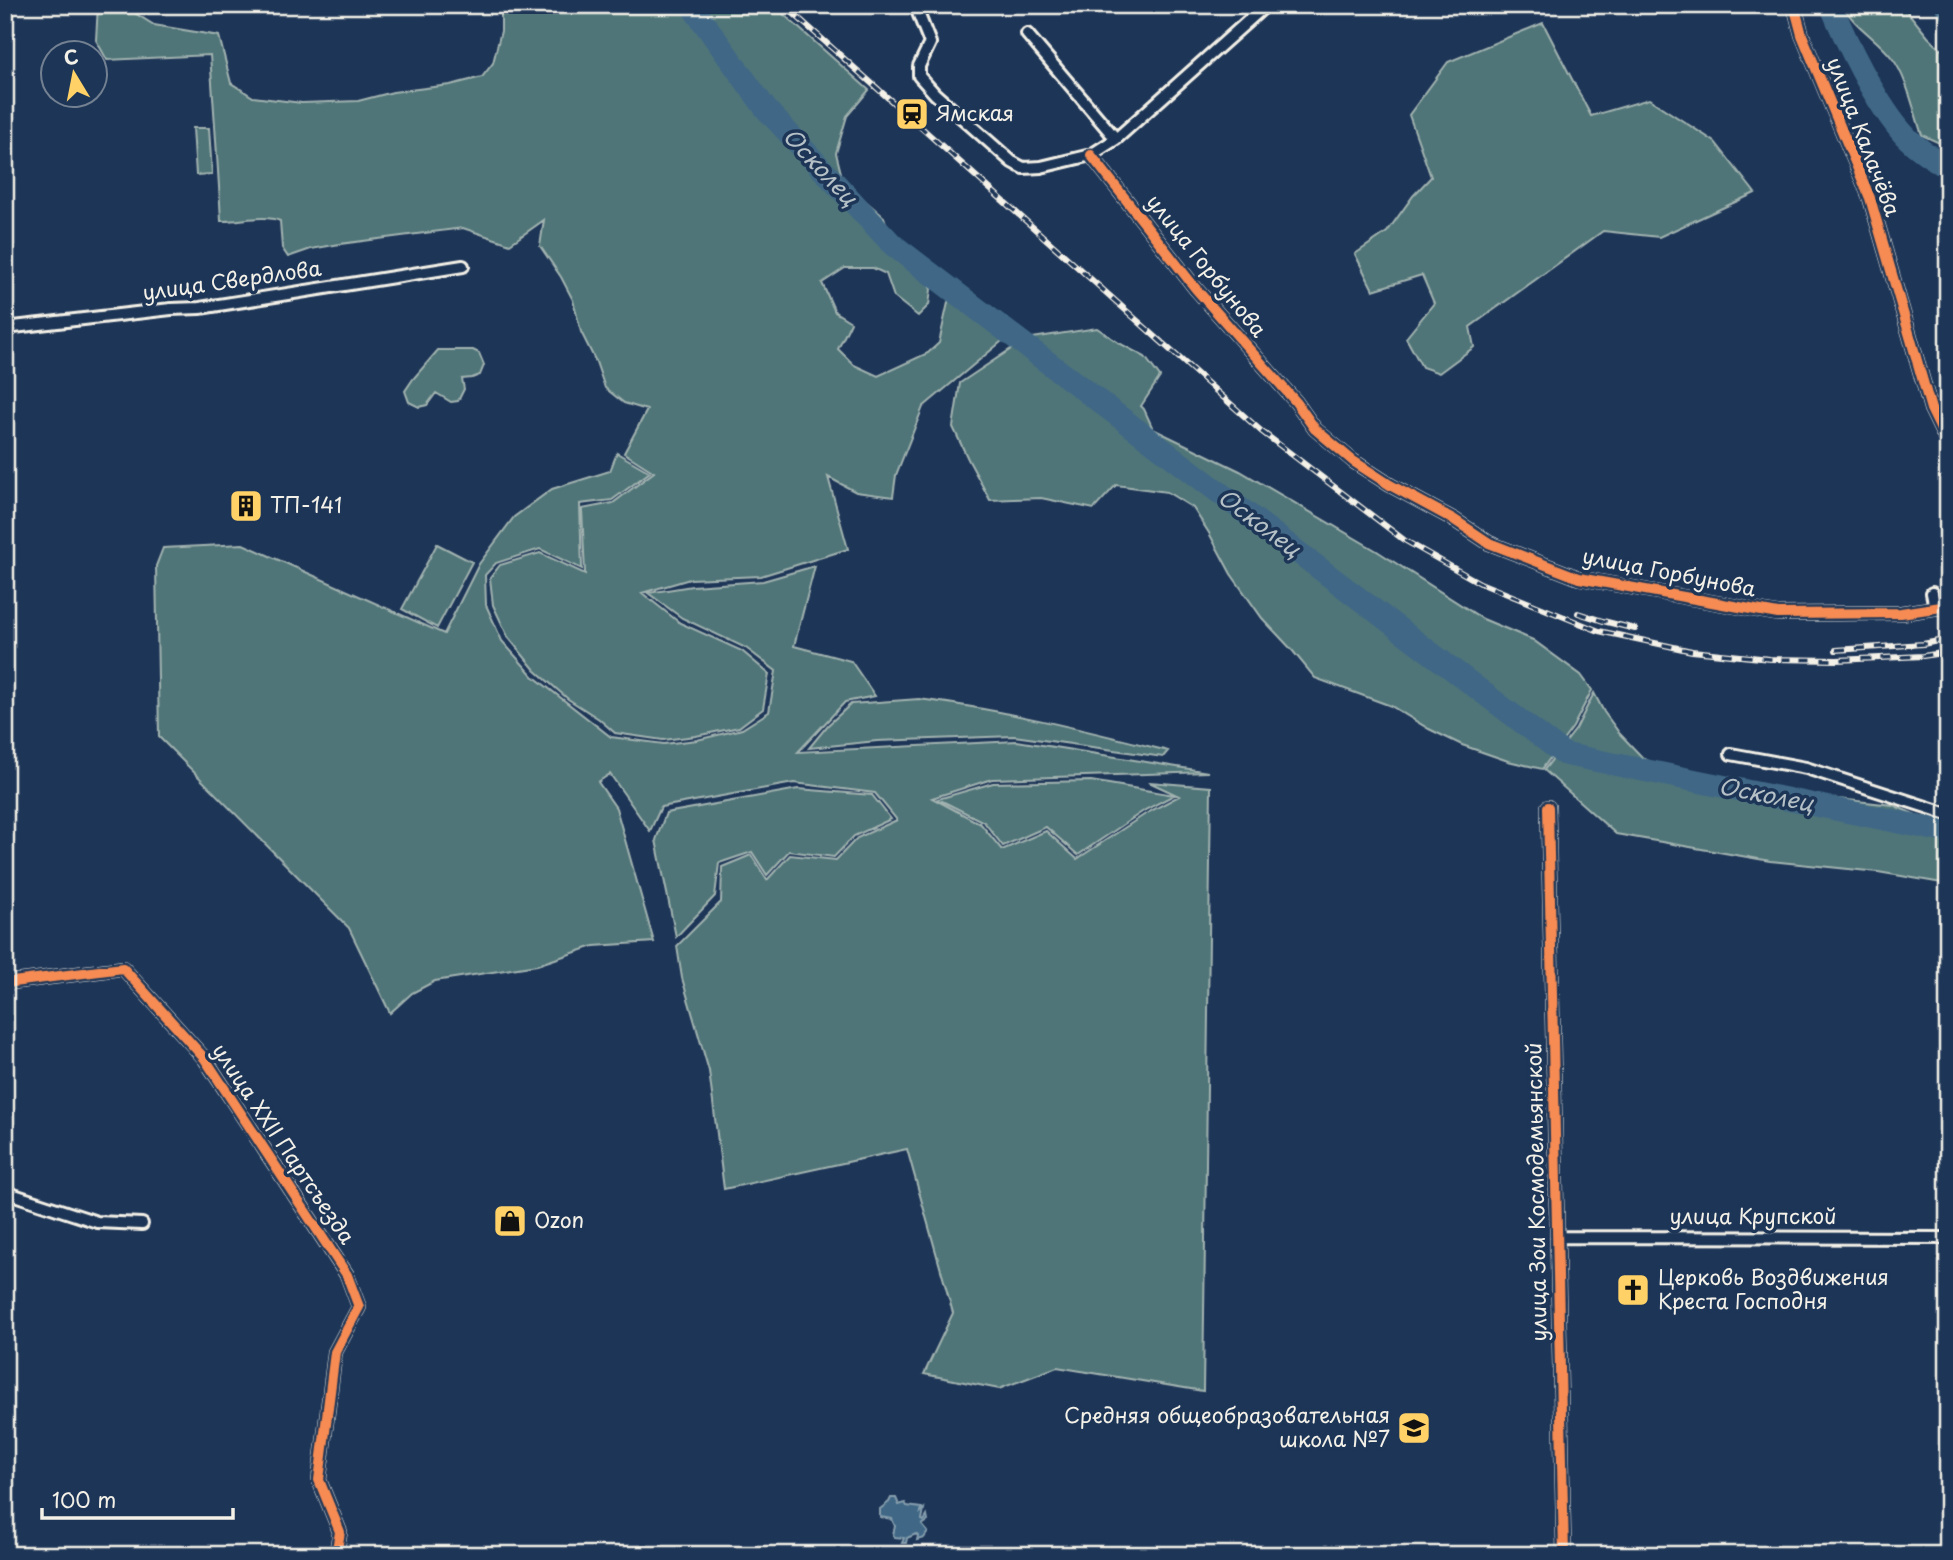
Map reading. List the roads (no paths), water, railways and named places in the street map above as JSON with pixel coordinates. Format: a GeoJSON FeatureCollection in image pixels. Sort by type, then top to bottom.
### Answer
{"type":"FeatureCollection","features":[{"type":"Feature","properties":{"kind":"street"},"geometry":{"type":"LineString","coordinates":[[915,5],[930,43],[919,66],[919,76],[935,94],[1012,162],[1023,168],[1041,167],[1091,155],[1116,139],[1266,5]]}},
{"type":"Feature","properties":{"kind":"street","name":"улица Калачёва"},"geometry":{"type":"LineString","coordinates":[[1794,5],[1802,35],[1870,198],[1931,409],[1948,444]]}},
{"type":"Feature","properties":{"kind":"street"},"geometry":{"type":"LineString","coordinates":[[1027,34],[1116,139]]}},
{"type":"Feature","properties":{"kind":"street","name":"улица Горбунова"},"geometry":{"type":"LineString","coordinates":[[1091,155],[1196,289],[1296,402],[1315,429],[1353,461],[1489,543],[1578,578],[1778,614],[1901,613],[1948,606]]}},
{"type":"Feature","properties":{"kind":"street","name":"улица Свердлова"},"geometry":{"type":"LineString","coordinates":[[5,328],[171,309],[200,309],[463,266]]}},
{"type":"Feature","properties":{"kind":"street"},"geometry":{"type":"LineString","coordinates":[[1932,593],[1935,608]]}},
{"type":"Feature","properties":{"kind":"street"},"geometry":{"type":"LineString","coordinates":[[1731,754],[1806,768],[1948,814]]}},
{"type":"Feature","properties":{"kind":"street","name":"улица Зои Космодемьянской"},"geometry":{"type":"LineString","coordinates":[[1548,807],[1564,1555]]}},
{"type":"Feature","properties":{"kind":"street","name":"улица XXII Партсъезда"},"geometry":{"type":"LineString","coordinates":[[5,983],[123,968],[205,1059],[347,1275],[359,1307],[335,1352],[319,1480],[340,1532],[336,1555]]}},
{"type":"Feature","properties":{"kind":"street"},"geometry":{"type":"LineString","coordinates":[[5,1192],[97,1222],[142,1224]]}},
{"type":"Feature","properties":{"kind":"street","name":"улица Крупской"},"geometry":{"type":"LineString","coordinates":[[1558,1237],[1948,1238]]}},
{"type":"Feature","properties":{"kind":"water"},"geometry":{"type":"Polygon","coordinates":[[[891,1498],[896,1498],[899,1505],[905,1503],[907,1506],[922,1508],[921,1512],[924,1509],[922,1520],[927,1516],[928,1521],[922,1525],[928,1532],[924,1538],[917,1540],[916,1534],[907,1538],[906,1543],[902,1543],[904,1538],[893,1535],[895,1526],[892,1519],[880,1517],[880,1509],[891,1498]]]}},
{"type":"Feature","properties":{"kind":"waterway","name":"Осколец"},"geometry":{"type":"LineString","coordinates":[[691,5],[766,109],[893,245],[1564,754],[1948,832]]}},
{"type":"Feature","properties":{"kind":"waterway"},"geometry":{"type":"LineString","coordinates":[[1831,5],[1862,70],[1890,117],[1922,151],[1948,168]]}},
{"type":"Feature","properties":{"kind":"railway"},"geometry":{"type":"LineString","coordinates":[[784,5],[1261,431],[1404,540],[1480,583],[1599,631],[1692,651],[1770,659],[1837,660],[1923,656],[1948,652]]}},
{"type":"Feature","properties":{"kind":"railway"},"geometry":{"type":"LineString","coordinates":[[1578,613],[1635,629]]}},
{"type":"Feature","properties":{"kind":"railway"},"geometry":{"type":"LineString","coordinates":[[1836,650],[1923,644],[1948,639]]}},
{"type":"Feature","properties":{"kind":"place","name":"Ямская"},"geometry":{"type":"Point","coordinates":[912,114]}},
{"type":"Feature","properties":{"kind":"place","name":"ТП-141"},"geometry":{"type":"Point","coordinates":[246,506]}},
{"type":"Feature","properties":{"kind":"place","name":"Ozon"},"geometry":{"type":"Point","coordinates":[510,1221]}},
{"type":"Feature","properties":{"kind":"place","name":"Церковь Воздвижения Креста Господня"},"geometry":{"type":"Point","coordinates":[1633,1290]}},
{"type":"Feature","properties":{"kind":"place","name":"Средняя общеобразовательная школа №7"},"geometry":{"type":"Point","coordinates":[1414,1428]}}]}
